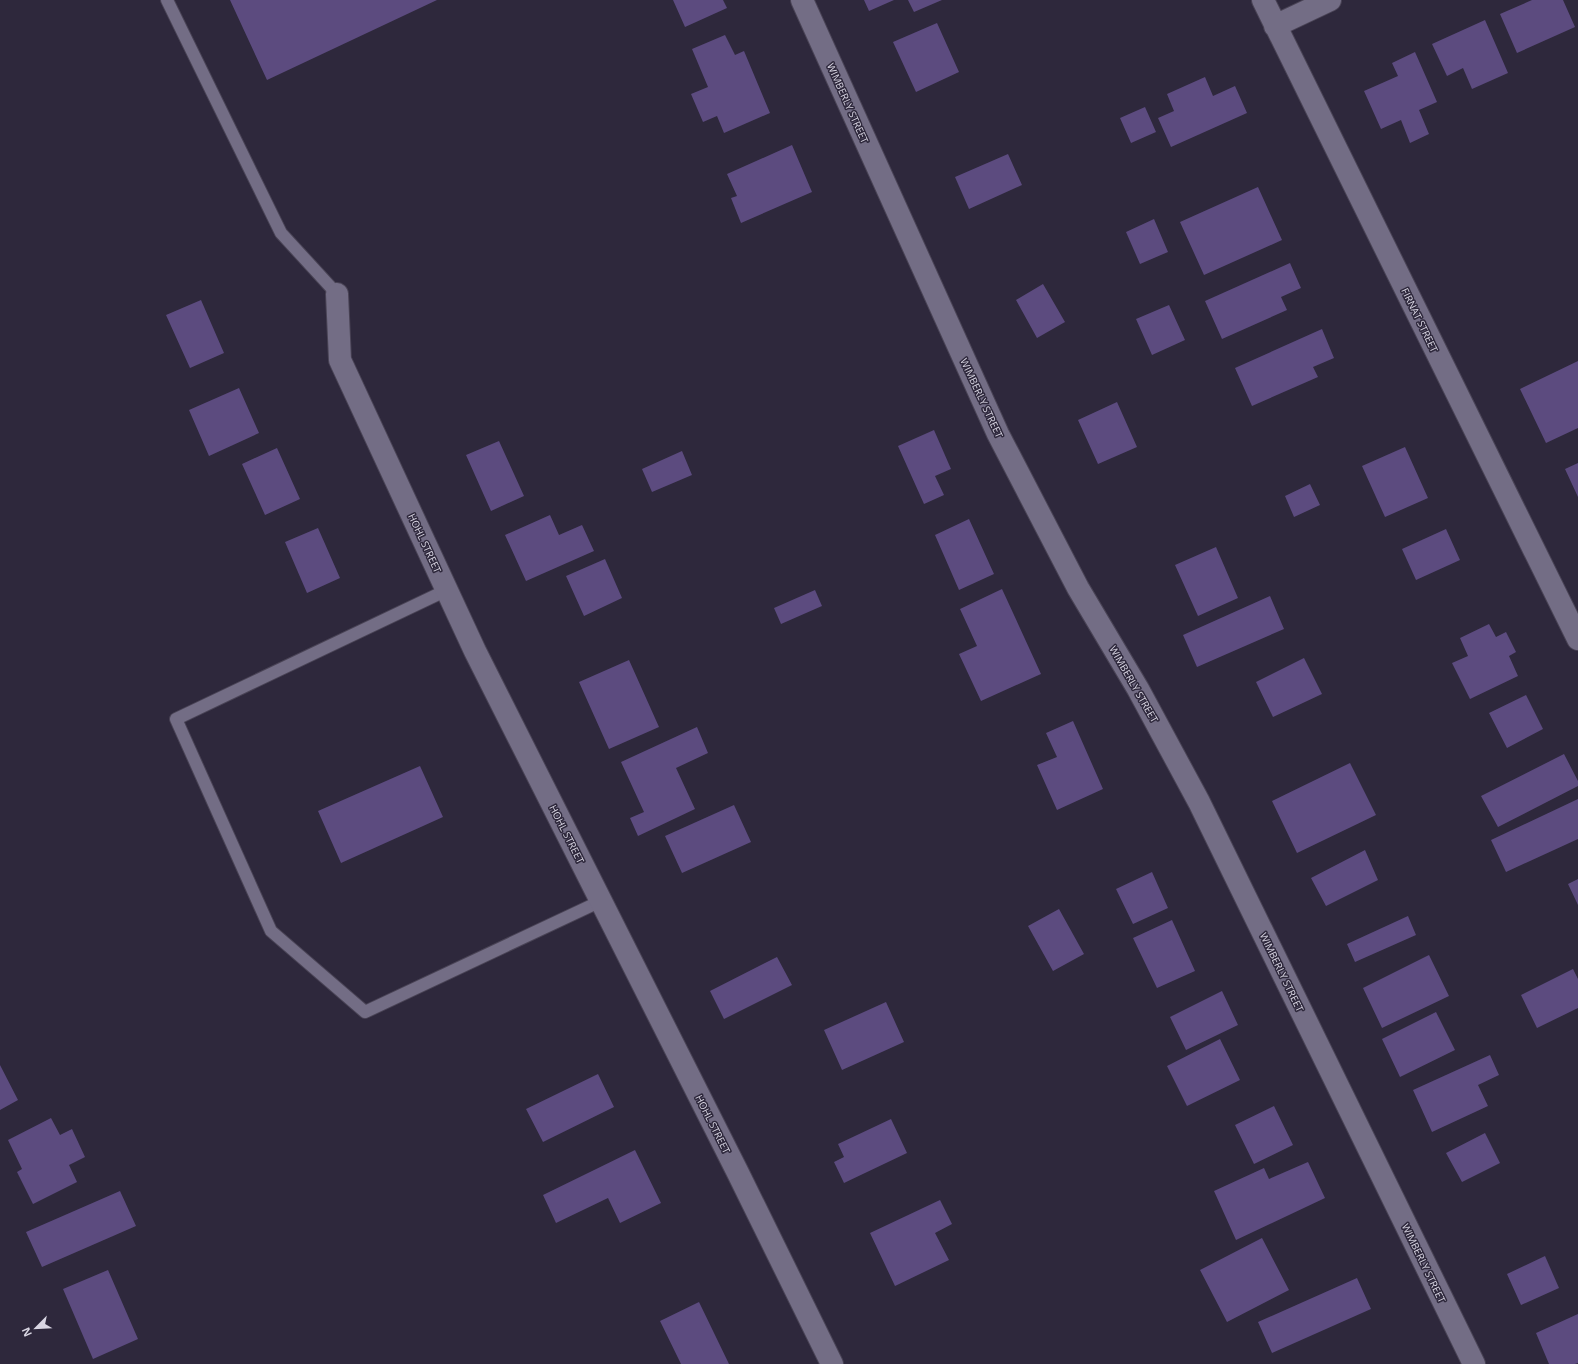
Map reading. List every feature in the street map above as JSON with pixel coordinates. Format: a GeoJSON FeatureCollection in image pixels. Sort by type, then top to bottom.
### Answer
{"type":"FeatureCollection","features":[{"type":"Feature","properties":{"kind":"street","name":"WIMBERLY STREET"},"geometry":{"type":"LineString","coordinates":[[802,0],[998,434],[1078,588],[1138,688],[1199,802],[1474,1364]]}},
{"type":"Feature","properties":{"kind":"street","name":"FIRNAT STREET"},"geometry":{"type":"LineString","coordinates":[[1263,0],[1578,639]]}},
{"type":"Feature","properties":{"kind":"street"},"geometry":{"type":"LineString","coordinates":[[1275,26],[1330,0]]}},
{"type":"Feature","properties":{"kind":"street","name":"HOHL STREET"},"geometry":{"type":"LineString","coordinates":[[337,294],[340,360],[475,651],[738,1173],[832,1364]]}},
{"type":"Feature","properties":{"kind":"lane"},"geometry":{"type":"LineString","coordinates":[[167,0],[281,232],[337,294]]}},
{"type":"Feature","properties":{"kind":"lane"},"geometry":{"type":"LineString","coordinates":[[447,590],[176,719],[271,931],[364,1012],[601,901]]}},
{"type":"Feature","properties":{"kind":"building"},"geometry":{"type":"Polygon","coordinates":[[[230,0],[437,0],[267,80],[230,0]]]}},
{"type":"Feature","properties":{"kind":"building"},"geometry":{"type":"Polygon","coordinates":[[[673,0],[723,0],[727,8],[685,27],[673,0]]]}},
{"type":"Feature","properties":{"kind":"building"},"geometry":{"type":"Polygon","coordinates":[[[864,0],[894,0],[869,11],[864,0]]]}},
{"type":"Feature","properties":{"kind":"building"},"geometry":{"type":"Polygon","coordinates":[[[908,0],[942,0],[914,12],[908,0]]]}},
{"type":"Feature","properties":{"kind":"building"},"geometry":{"type":"Polygon","coordinates":[[[1532,0],[1563,0],[1575,27],[1517,53],[1500,14],[1532,0]]]}},
{"type":"Feature","properties":{"kind":"building"},"geometry":{"type":"Polygon","coordinates":[[[1485,20],[1508,73],[1472,89],[1463,68],[1447,76],[1432,44],[1485,20]]]}},
{"type":"Feature","properties":{"kind":"building"},"geometry":{"type":"Polygon","coordinates":[[[937,23],[959,72],[916,92],[893,42],[937,23]]]}},
{"type":"Feature","properties":{"kind":"building"},"geometry":{"type":"Polygon","coordinates":[[[725,35],[735,55],[744,51],[770,113],[724,133],[717,116],[703,122],[691,94],[708,87],[692,49],[725,35]]]}},
{"type":"Feature","properties":{"kind":"building"},"geometry":{"type":"Polygon","coordinates":[[[1415,52],[1437,102],[1419,110],[1429,134],[1410,143],[1401,120],[1381,129],[1364,91],[1398,76],[1392,63],[1415,52]]]}},
{"type":"Feature","properties":{"kind":"building"},"geometry":{"type":"Polygon","coordinates":[[[1205,77],[1213,96],[1235,86],[1247,113],[1171,147],[1158,118],[1174,111],[1167,94],[1205,77]]]}},
{"type":"Feature","properties":{"kind":"building"},"geometry":{"type":"Polygon","coordinates":[[[1145,107],[1156,132],[1131,143],[1120,118],[1145,107]]]}},
{"type":"Feature","properties":{"kind":"building"},"geometry":{"type":"Polygon","coordinates":[[[792,145],[812,192],[741,223],[731,198],[737,196],[727,174],[792,145]]]}},
{"type":"Feature","properties":{"kind":"building"},"geometry":{"type":"Polygon","coordinates":[[[1008,154],[1022,185],[969,209],[955,177],[1008,154]]]}},
{"type":"Feature","properties":{"kind":"building"},"geometry":{"type":"Polygon","coordinates":[[[1258,187],[1282,240],[1204,275],[1180,222],[1258,187]]]}},
{"type":"Feature","properties":{"kind":"building"},"geometry":{"type":"Polygon","coordinates":[[[1154,219],[1168,252],[1140,264],[1126,232],[1154,219]]]}},
{"type":"Feature","properties":{"kind":"building"},"geometry":{"type":"Polygon","coordinates":[[[1290,263],[1301,288],[1281,297],[1287,310],[1222,339],[1205,301],[1290,263]]]}},
{"type":"Feature","properties":{"kind":"building"},"geometry":{"type":"Polygon","coordinates":[[[1043,284],[1065,322],[1037,338],[1016,300],[1043,284]]]}},
{"type":"Feature","properties":{"kind":"building"},"geometry":{"type":"Polygon","coordinates":[[[201,300],[224,353],[190,368],[166,315],[201,300]]]}},
{"type":"Feature","properties":{"kind":"building"},"geometry":{"type":"Polygon","coordinates":[[[1169,305],[1185,340],[1152,355],[1136,319],[1169,305]]]}},
{"type":"Feature","properties":{"kind":"building"},"geometry":{"type":"Polygon","coordinates":[[[1322,329],[1334,358],[1313,367],[1318,377],[1252,406],[1235,368],[1322,329]]]}},
{"type":"Feature","properties":{"kind":"building"},"geometry":{"type":"Polygon","coordinates":[[[1578,361],[1578,428],[1546,443],[1520,389],[1578,361]]]}},
{"type":"Feature","properties":{"kind":"building"},"geometry":{"type":"Polygon","coordinates":[[[239,388],[259,433],[209,456],[189,410],[239,388]]]}},
{"type":"Feature","properties":{"kind":"building"},"geometry":{"type":"Polygon","coordinates":[[[1117,402],[1137,447],[1098,464],[1078,420],[1117,402]]]}},
{"type":"Feature","properties":{"kind":"building"},"geometry":{"type":"Polygon","coordinates":[[[934,430],[951,469],[935,476],[944,495],[924,504],[898,446],[934,430]]]}},
{"type":"Feature","properties":{"kind":"building"},"geometry":{"type":"Polygon","coordinates":[[[499,441],[524,496],[491,511],[466,455],[499,441]]]}},
{"type":"Feature","properties":{"kind":"building"},"geometry":{"type":"Polygon","coordinates":[[[1405,447],[1428,498],[1385,517],[1362,466],[1405,447]]]}},
{"type":"Feature","properties":{"kind":"building"},"geometry":{"type":"Polygon","coordinates":[[[277,448],[300,499],[265,515],[242,464],[277,448]]]}},
{"type":"Feature","properties":{"kind":"building"},"geometry":{"type":"Polygon","coordinates":[[[682,451],[692,475],[652,492],[642,469],[682,451]]]}},
{"type":"Feature","properties":{"kind":"building"},"geometry":{"type":"Polygon","coordinates":[[[1578,463],[1578,497],[1565,469],[1578,463]]]}},
{"type":"Feature","properties":{"kind":"building"},"geometry":{"type":"Polygon","coordinates":[[[1310,484],[1320,505],[1294,517],[1285,496],[1310,484]]]}},
{"type":"Feature","properties":{"kind":"building"},"geometry":{"type":"Polygon","coordinates":[[[550,515],[559,535],[582,525],[594,551],[526,581],[505,535],[550,515]]]}},
{"type":"Feature","properties":{"kind":"building"},"geometry":{"type":"Polygon","coordinates":[[[969,519],[994,574],[959,590],[935,535],[969,519]]]}},
{"type":"Feature","properties":{"kind":"building"},"geometry":{"type":"Polygon","coordinates":[[[318,528],[340,578],[307,593],[285,542],[318,528]]]}},
{"type":"Feature","properties":{"kind":"building"},"geometry":{"type":"Polygon","coordinates":[[[1446,529],[1460,560],[1416,580],[1402,549],[1446,529]]]}},
{"type":"Feature","properties":{"kind":"building"},"geometry":{"type":"Polygon","coordinates":[[[1216,547],[1238,598],[1198,616],[1175,565],[1216,547]]]}},
{"type":"Feature","properties":{"kind":"building"},"geometry":{"type":"Polygon","coordinates":[[[605,559],[622,598],[584,616],[566,576],[605,559]]]}},
{"type":"Feature","properties":{"kind":"building"},"geometry":{"type":"Polygon","coordinates":[[[1002,589],[1041,674],[981,701],[959,654],[977,646],[960,609],[1002,589]]]}},
{"type":"Feature","properties":{"kind":"building"},"geometry":{"type":"Polygon","coordinates":[[[815,590],[822,606],[781,624],[774,608],[815,590]]]}},
{"type":"Feature","properties":{"kind":"building"},"geometry":{"type":"Polygon","coordinates":[[[1270,596],[1284,629],[1197,667],[1183,635],[1270,596]]]}},
{"type":"Feature","properties":{"kind":"building"},"geometry":{"type":"Polygon","coordinates":[[[1489,624],[1496,637],[1506,632],[1516,652],[1509,656],[1518,676],[1470,699],[1452,663],[1468,656],[1460,638],[1489,624]]]}},
{"type":"Feature","properties":{"kind":"building"},"geometry":{"type":"Polygon","coordinates":[[[1304,658],[1322,694],[1273,717],[1256,682],[1304,658]]]}},
{"type":"Feature","properties":{"kind":"building"},"geometry":{"type":"Polygon","coordinates":[[[629,660],[659,727],[609,749],[579,682],[629,660]]]}},
{"type":"Feature","properties":{"kind":"building"},"geometry":{"type":"Polygon","coordinates":[[[1526,695],[1543,729],[1507,748],[1489,713],[1526,695]]]}},
{"type":"Feature","properties":{"kind":"building"},"geometry":{"type":"Polygon","coordinates":[[[1073,721],[1103,789],[1057,810],[1037,765],[1057,757],[1046,733],[1073,721]]]}},
{"type":"Feature","properties":{"kind":"building"},"geometry":{"type":"Polygon","coordinates":[[[697,727],[708,753],[676,768],[695,809],[638,836],[630,818],[644,812],[621,762],[697,727]]]}},
{"type":"Feature","properties":{"kind":"building"},"geometry":{"type":"Polygon","coordinates":[[[1564,754],[1578,781],[1578,786],[1498,827],[1481,796],[1564,754]]]}},
{"type":"Feature","properties":{"kind":"building"},"geometry":{"type":"Polygon","coordinates":[[[1350,763],[1376,815],[1297,853],[1272,801],[1350,763]]]}},
{"type":"Feature","properties":{"kind":"building"},"geometry":{"type":"Polygon","coordinates":[[[420,766],[443,817],[341,863],[318,811],[420,766]]]}},
{"type":"Feature","properties":{"kind":"building"},"geometry":{"type":"Polygon","coordinates":[[[1578,799],[1578,839],[1506,872],[1491,840],[1578,799]]]}},
{"type":"Feature","properties":{"kind":"building"},"geometry":{"type":"Polygon","coordinates":[[[734,805],[751,842],[682,873],[665,836],[734,805]]]}},
{"type":"Feature","properties":{"kind":"building"},"geometry":{"type":"Polygon","coordinates":[[[1365,850],[1378,880],[1326,906],[1311,878],[1365,850]]]}},
{"type":"Feature","properties":{"kind":"building"},"geometry":{"type":"Polygon","coordinates":[[[1152,872],[1168,908],[1133,924],[1116,889],[1152,872]]]}},
{"type":"Feature","properties":{"kind":"building"},"geometry":{"type":"Polygon","coordinates":[[[1578,879],[1578,905],[1568,884],[1578,879]]]}},
{"type":"Feature","properties":{"kind":"building"},"geometry":{"type":"Polygon","coordinates":[[[1059,909],[1084,954],[1053,971],[1028,926],[1059,909]]]}},
{"type":"Feature","properties":{"kind":"building"},"geometry":{"type":"Polygon","coordinates":[[[1408,916],[1416,935],[1355,962],[1347,944],[1408,916]]]}},
{"type":"Feature","properties":{"kind":"building"},"geometry":{"type":"Polygon","coordinates":[[[1172,920],[1195,971],[1157,988],[1133,938],[1172,920]]]}},
{"type":"Feature","properties":{"kind":"building"},"geometry":{"type":"Polygon","coordinates":[[[1429,955],[1449,996],[1382,1028],[1363,988],[1429,955]]]}},
{"type":"Feature","properties":{"kind":"building"},"geometry":{"type":"Polygon","coordinates":[[[777,957],[792,985],[724,1019],[710,991],[777,957]]]}},
{"type":"Feature","properties":{"kind":"building"},"geometry":{"type":"Polygon","coordinates":[[[1573,969],[1578,979],[1578,1008],[1537,1028],[1521,995],[1573,969]]]}},
{"type":"Feature","properties":{"kind":"building"},"geometry":{"type":"Polygon","coordinates":[[[1222,991],[1238,1025],[1186,1050],[1170,1017],[1222,991]]]}},
{"type":"Feature","properties":{"kind":"building"},"geometry":{"type":"Polygon","coordinates":[[[886,1002],[904,1042],[842,1070],[824,1030],[886,1002]]]}},
{"type":"Feature","properties":{"kind":"building"},"geometry":{"type":"Polygon","coordinates":[[[1436,1012],[1455,1050],[1400,1077],[1382,1039],[1436,1012]]]}},
{"type":"Feature","properties":{"kind":"building"},"geometry":{"type":"Polygon","coordinates":[[[1220,1039],[1240,1080],[1187,1106],[1167,1066],[1220,1039]]]}},
{"type":"Feature","properties":{"kind":"building"},"geometry":{"type":"Polygon","coordinates":[[[1490,1055],[1499,1075],[1478,1085],[1488,1106],[1432,1132],[1413,1090],[1490,1055]]]}},
{"type":"Feature","properties":{"kind":"building"},"geometry":{"type":"Polygon","coordinates":[[[0,1065],[18,1100],[0,1110],[0,1065]]]}},
{"type":"Feature","properties":{"kind":"building"},"geometry":{"type":"Polygon","coordinates":[[[598,1074],[614,1107],[543,1142],[526,1109],[598,1074]]]}},
{"type":"Feature","properties":{"kind":"building"},"geometry":{"type":"Polygon","coordinates":[[[1274,1106],[1293,1145],[1254,1164],[1235,1125],[1274,1106]]]}},
{"type":"Feature","properties":{"kind":"building"},"geometry":{"type":"Polygon","coordinates":[[[51,1118],[60,1135],[72,1129],[85,1157],[69,1165],[77,1182],[33,1204],[17,1172],[22,1169],[8,1140],[51,1118]]]}},
{"type":"Feature","properties":{"kind":"building"},"geometry":{"type":"Polygon","coordinates":[[[891,1119],[907,1153],[844,1183],[834,1162],[844,1157],[838,1144],[891,1119]]]}},
{"type":"Feature","properties":{"kind":"building"},"geometry":{"type":"Polygon","coordinates":[[[1485,1133],[1500,1163],[1462,1182],[1446,1153],[1485,1133]]]}},
{"type":"Feature","properties":{"kind":"building"},"geometry":{"type":"Polygon","coordinates":[[[635,1150],[661,1203],[620,1223],[608,1198],[556,1223],[543,1195],[635,1150]]]}},
{"type":"Feature","properties":{"kind":"building"},"geometry":{"type":"Polygon","coordinates":[[[1308,1162],[1325,1198],[1236,1240],[1214,1191],[1264,1168],[1269,1179],[1308,1162]]]}},
{"type":"Feature","properties":{"kind":"building"},"geometry":{"type":"Polygon","coordinates":[[[120,1191],[136,1226],[42,1267],[26,1232],[120,1191]]]}},
{"type":"Feature","properties":{"kind":"building"},"geometry":{"type":"Polygon","coordinates":[[[940,1200],[952,1224],[935,1233],[949,1260],[895,1286],[870,1233],[940,1200]]]}},
{"type":"Feature","properties":{"kind":"building"},"geometry":{"type":"Polygon","coordinates":[[[1262,1238],[1289,1290],[1227,1322],[1200,1270],[1262,1238]]]}},
{"type":"Feature","properties":{"kind":"building"},"geometry":{"type":"Polygon","coordinates":[[[1545,1256],[1559,1288],[1521,1305],[1507,1274],[1545,1256]]]}},
{"type":"Feature","properties":{"kind":"building"},"geometry":{"type":"Polygon","coordinates":[[[108,1270],[138,1339],[93,1359],[63,1289],[108,1270]]]}},
{"type":"Feature","properties":{"kind":"building"},"geometry":{"type":"Polygon","coordinates":[[[1357,1278],[1371,1309],[1272,1353],[1258,1322],[1357,1278]]]}},
{"type":"Feature","properties":{"kind":"building"},"geometry":{"type":"Polygon","coordinates":[[[699,1302],[729,1364],[681,1364],[660,1321],[699,1302]]]}},
{"type":"Feature","properties":{"kind":"building"},"geometry":{"type":"Polygon","coordinates":[[[1578,1314],[1578,1363],[1549,1364],[1536,1333],[1578,1314]]]}}]}
